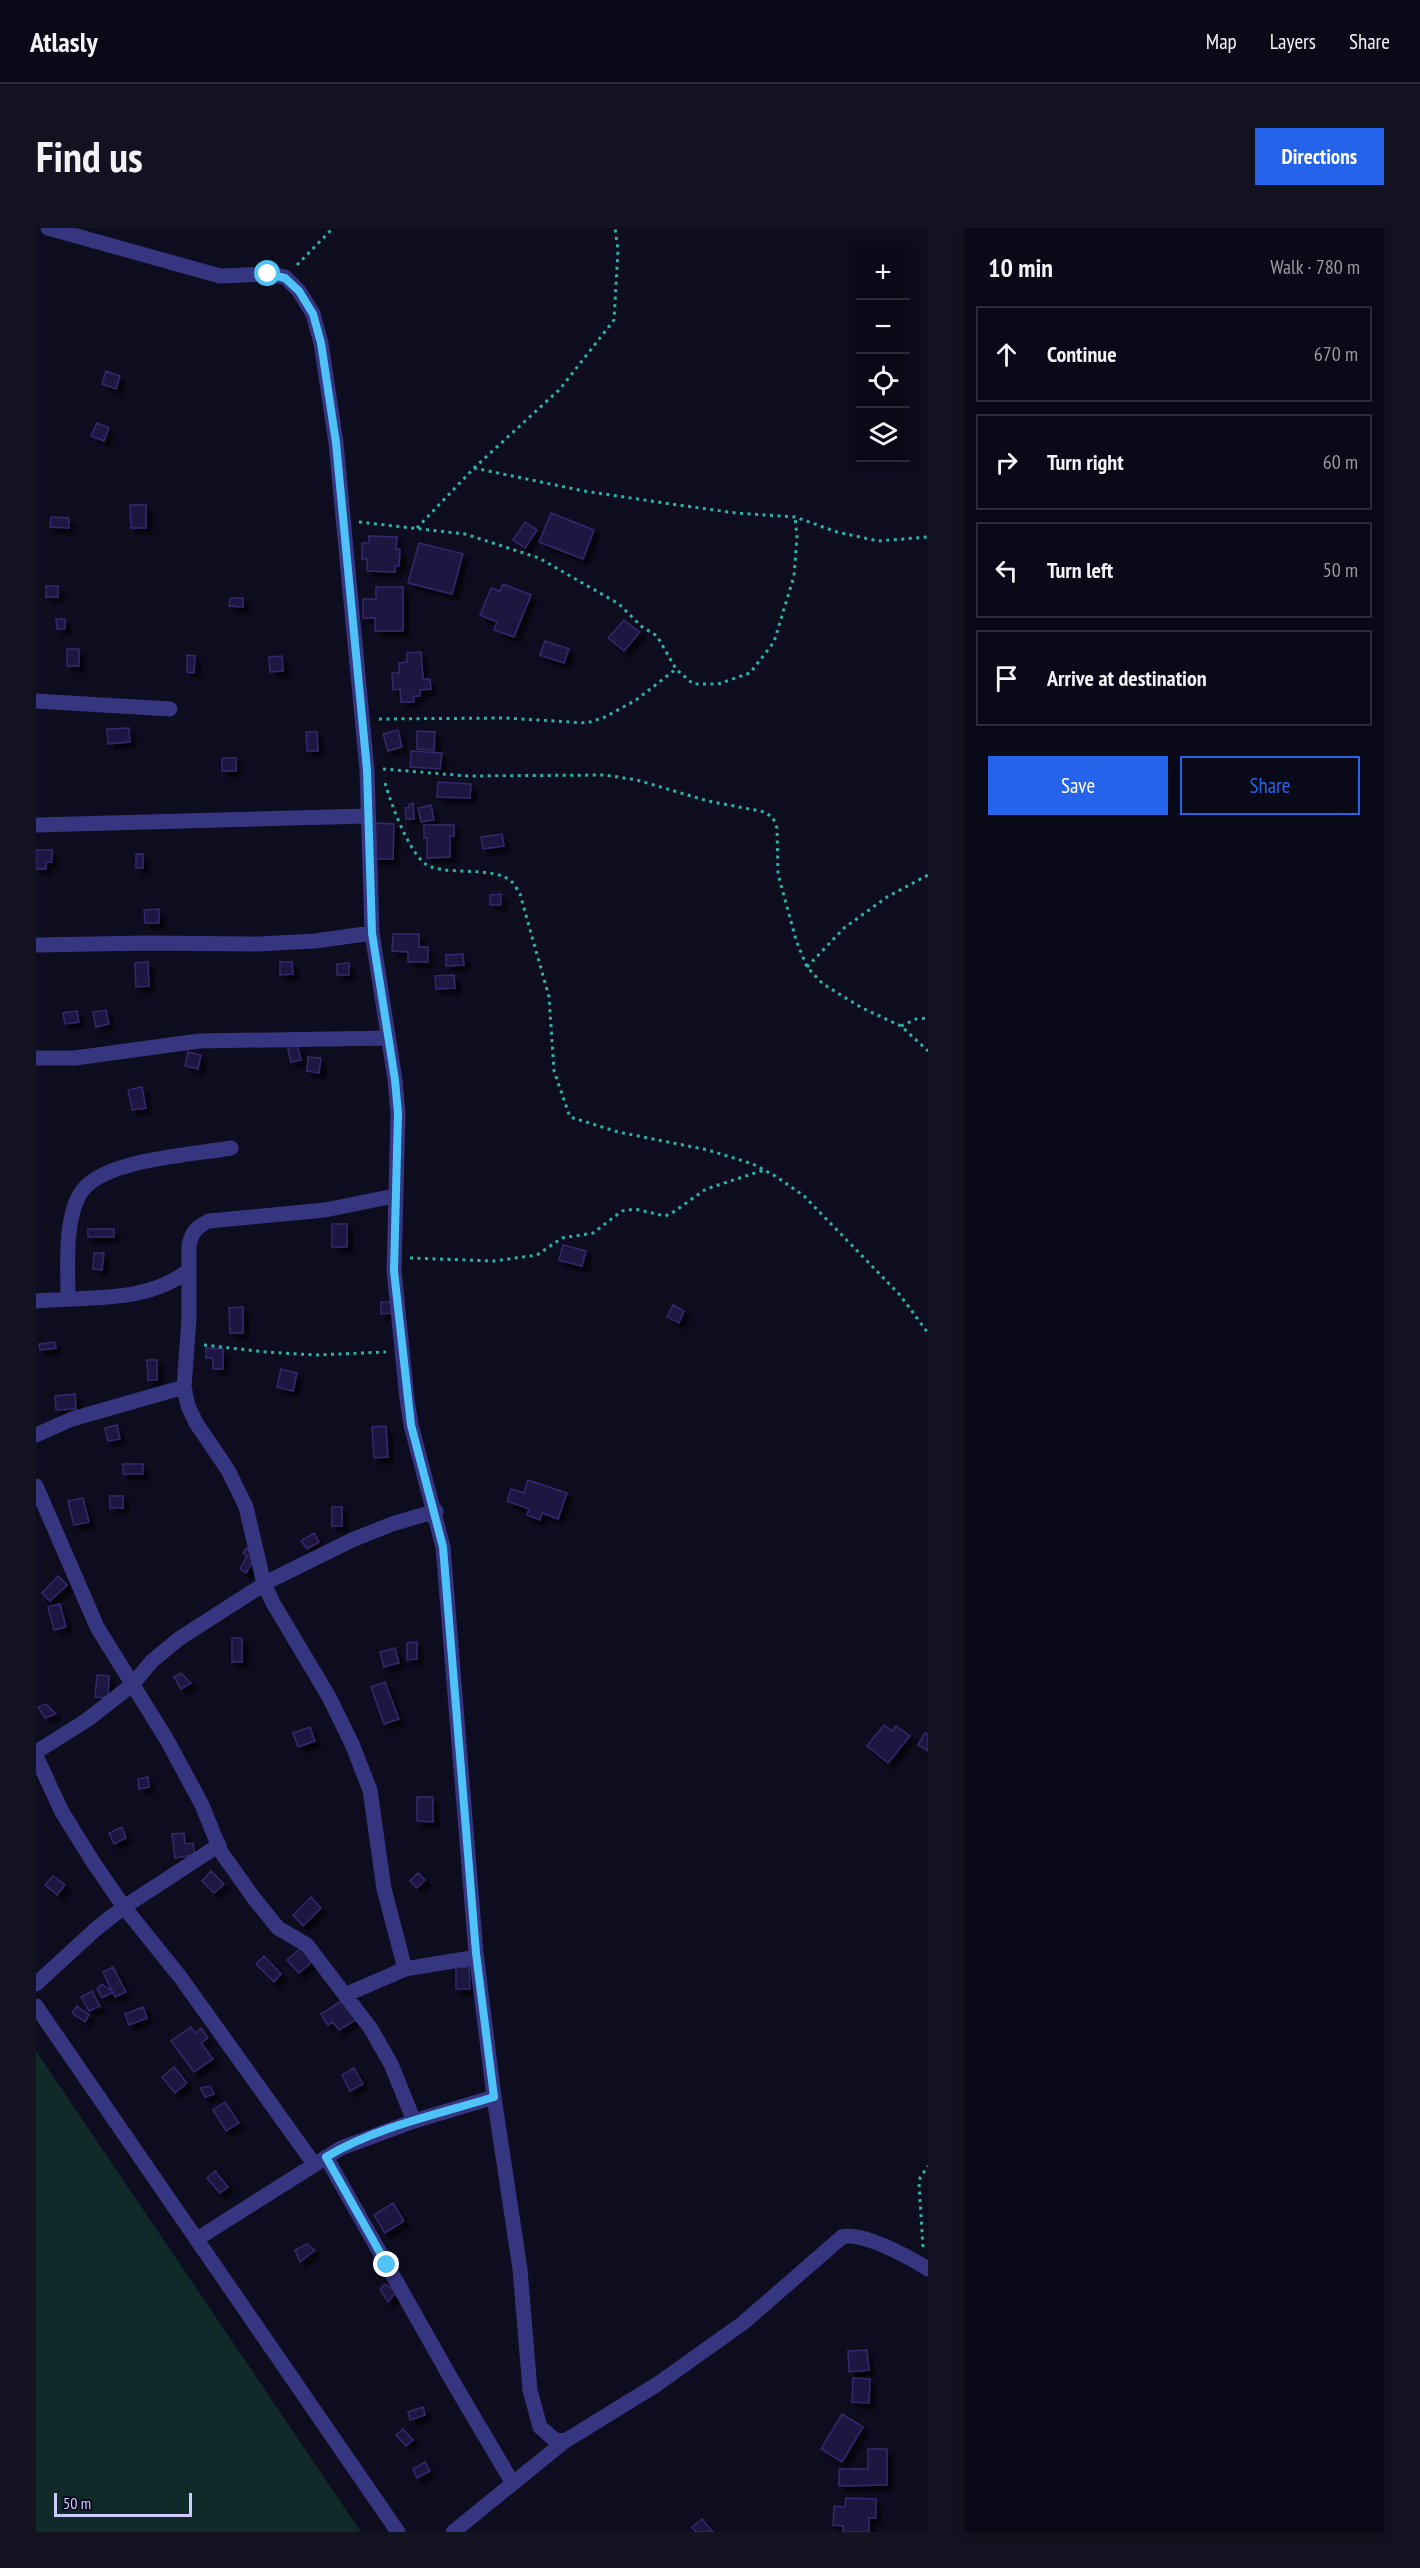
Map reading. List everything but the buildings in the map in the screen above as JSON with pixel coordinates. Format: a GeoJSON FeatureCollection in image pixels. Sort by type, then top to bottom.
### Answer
{"type":"FeatureCollection","features":[{"type":"Feature","properties":{"kind":"street"},"geometry":{"type":"LineString","coordinates":[[48,228],[220,276],[268,274],[285,278],[299,291],[313,314],[321,343],[336,443],[362,719],[374,770],[368,816],[372,933],[398,1113],[394,1261],[402,1351],[411,1425],[436,1511],[447,1581],[477,1957],[494,2097],[520,2270],[530,2390],[540,2427],[555,2440],[565,2441]]}},
{"type":"Feature","properties":{"kind":"street"},"geometry":{"type":"LineString","coordinates":[[36,701],[170,709]]}},
{"type":"Feature","properties":{"kind":"street"},"geometry":{"type":"LineString","coordinates":[[36,825],[368,816]]}},
{"type":"Feature","properties":{"kind":"street"},"geometry":{"type":"LineString","coordinates":[[36,945],[148,943],[259,945],[315,941],[372,933]]}},
{"type":"Feature","properties":{"kind":"street"},"geometry":{"type":"LineString","coordinates":[[36,1058],[75,1058],[199,1041],[388,1038]]}},
{"type":"Feature","properties":{"kind":"street"},"geometry":{"type":"LineString","coordinates":[[68,1299],[69,1239],[72,1216],[79,1195],[88,1183],[109,1170],[137,1163],[231,1148]]}},
{"type":"Feature","properties":{"kind":"street"},"geometry":{"type":"LineString","coordinates":[[394,1196],[325,1210],[209,1221],[199,1226],[192,1233],[189,1245],[184,1387],[188,1406],[196,1422],[228,1470],[246,1507],[264,1584],[287,1628],[329,1697],[352,1744],[370,1790],[384,1889],[405,1969]]}},
{"type":"Feature","properties":{"kind":"street"},"geometry":{"type":"LineString","coordinates":[[36,1301],[140,1294],[168,1285],[189,1270]]}},
{"type":"Feature","properties":{"kind":"street"},"geometry":{"type":"LineString","coordinates":[[36,1434],[72,1419],[184,1387]]}},
{"type":"Feature","properties":{"kind":"street"},"geometry":{"type":"LineString","coordinates":[[36,1486],[96,1627],[177,1759],[202,1805],[219,1845],[253,1897],[279,1928],[307,1945],[371,2029],[386,2055],[414,2121]]}},
{"type":"Feature","properties":{"kind":"street"},"geometry":{"type":"LineString","coordinates":[[436,1511],[392,1524],[352,1540],[264,1584],[180,1638],[152,1661],[132,1685],[87,1720],[36,1754],[62,1812],[124,1907],[320,2160],[512,2482]]}},
{"type":"Feature","properties":{"kind":"street"},"geometry":{"type":"LineString","coordinates":[[36,1984],[96,1928],[219,1845]]}},
{"type":"Feature","properties":{"kind":"street"},"geometry":{"type":"LineString","coordinates":[[345,1995],[405,1969],[477,1957]]}},
{"type":"Feature","properties":{"kind":"street"},"geometry":{"type":"LineString","coordinates":[[36,2006],[398,2532]]}},
{"type":"Feature","properties":{"kind":"street"},"geometry":{"type":"LineString","coordinates":[[197,2239],[341,2148],[414,2121],[494,2097]]}},
{"type":"Feature","properties":{"kind":"street"},"geometry":{"type":"LineString","coordinates":[[453,2532],[565,2441],[656,2385],[743,2323],[842,2237],[856,2235],[868,2239],[926,2268]]}},
{"type":"Feature","properties":{"kind":"path"},"geometry":{"type":"LineString","coordinates":[[285,278],[333,228]]}},
{"type":"Feature","properties":{"kind":"path"},"geometry":{"type":"LineString","coordinates":[[417,528],[474,468],[560,389],[614,320],[618,250],[615,228]]}},
{"type":"Feature","properties":{"kind":"path"},"geometry":{"type":"LineString","coordinates":[[474,468],[584,490],[660,502],[736,513],[795,517],[837,532],[878,541],[914,540],[928,537]]}},
{"type":"Feature","properties":{"kind":"path"},"geometry":{"type":"LineString","coordinates":[[342,520],[465,534],[539,558],[619,604],[641,626],[657,636],[676,669],[693,684],[718,684],[750,673],[774,642],[794,576],[797,537],[795,517]]}},
{"type":"Feature","properties":{"kind":"path"},"geometry":{"type":"LineString","coordinates":[[362,719],[505,718],[587,723],[605,717],[636,700],[676,669]]}},
{"type":"Feature","properties":{"kind":"path"},"geometry":{"type":"LineString","coordinates":[[374,770],[468,776],[605,775],[637,780],[708,801],[765,812],[772,818],[777,828],[778,874],[796,940],[807,967],[823,984],[862,1008],[901,1026],[928,1051]]}},
{"type":"Feature","properties":{"kind":"path"},"geometry":{"type":"LineString","coordinates":[[374,770],[413,847],[425,864],[438,868],[495,874],[512,881],[520,894],[549,997],[554,1071],[570,1117],[618,1132],[708,1150],[764,1170],[804,1196],[900,1295],[928,1333]]}},
{"type":"Feature","properties":{"kind":"path"},"geometry":{"type":"LineString","coordinates":[[807,967],[844,928],[887,897],[928,875]]}},
{"type":"Feature","properties":{"kind":"path"},"geometry":{"type":"LineString","coordinates":[[901,1026],[928,1018]]}},
{"type":"Feature","properties":{"kind":"path"},"geometry":{"type":"LineString","coordinates":[[394,1261],[418,1256],[494,1261],[537,1255],[562,1238],[593,1233],[622,1211],[635,1209],[665,1215],[672,1213],[706,1189],[764,1170]]}},
{"type":"Feature","properties":{"kind":"path"},"geometry":{"type":"LineString","coordinates":[[187,1342],[266,1352],[315,1355],[402,1351]]}},
{"type":"Feature","properties":{"kind":"path"},"geometry":{"type":"LineString","coordinates":[[926,2268],[919,2184],[923,2171],[928,2166]]}},
{"type":"Feature","properties":{"kind":"green space"},"geometry":{"type":"Polygon","coordinates":[[[36,2051],[361,2532],[36,2532],[36,2051]]]}},
{"type":"Feature","properties":{"kind":"route"},"geometry":{"type":"LineString","coordinates":[[268,274],[285,278],[299,291],[313,314],[321,343],[336,443],[367,770],[372,933],[398,1113],[394,1196],[394,1271],[411,1425],[436,1511],[443,1547],[476,1953],[494,2097],[414,2121],[341,2148],[326,2157],[387,2265]]}}]}
